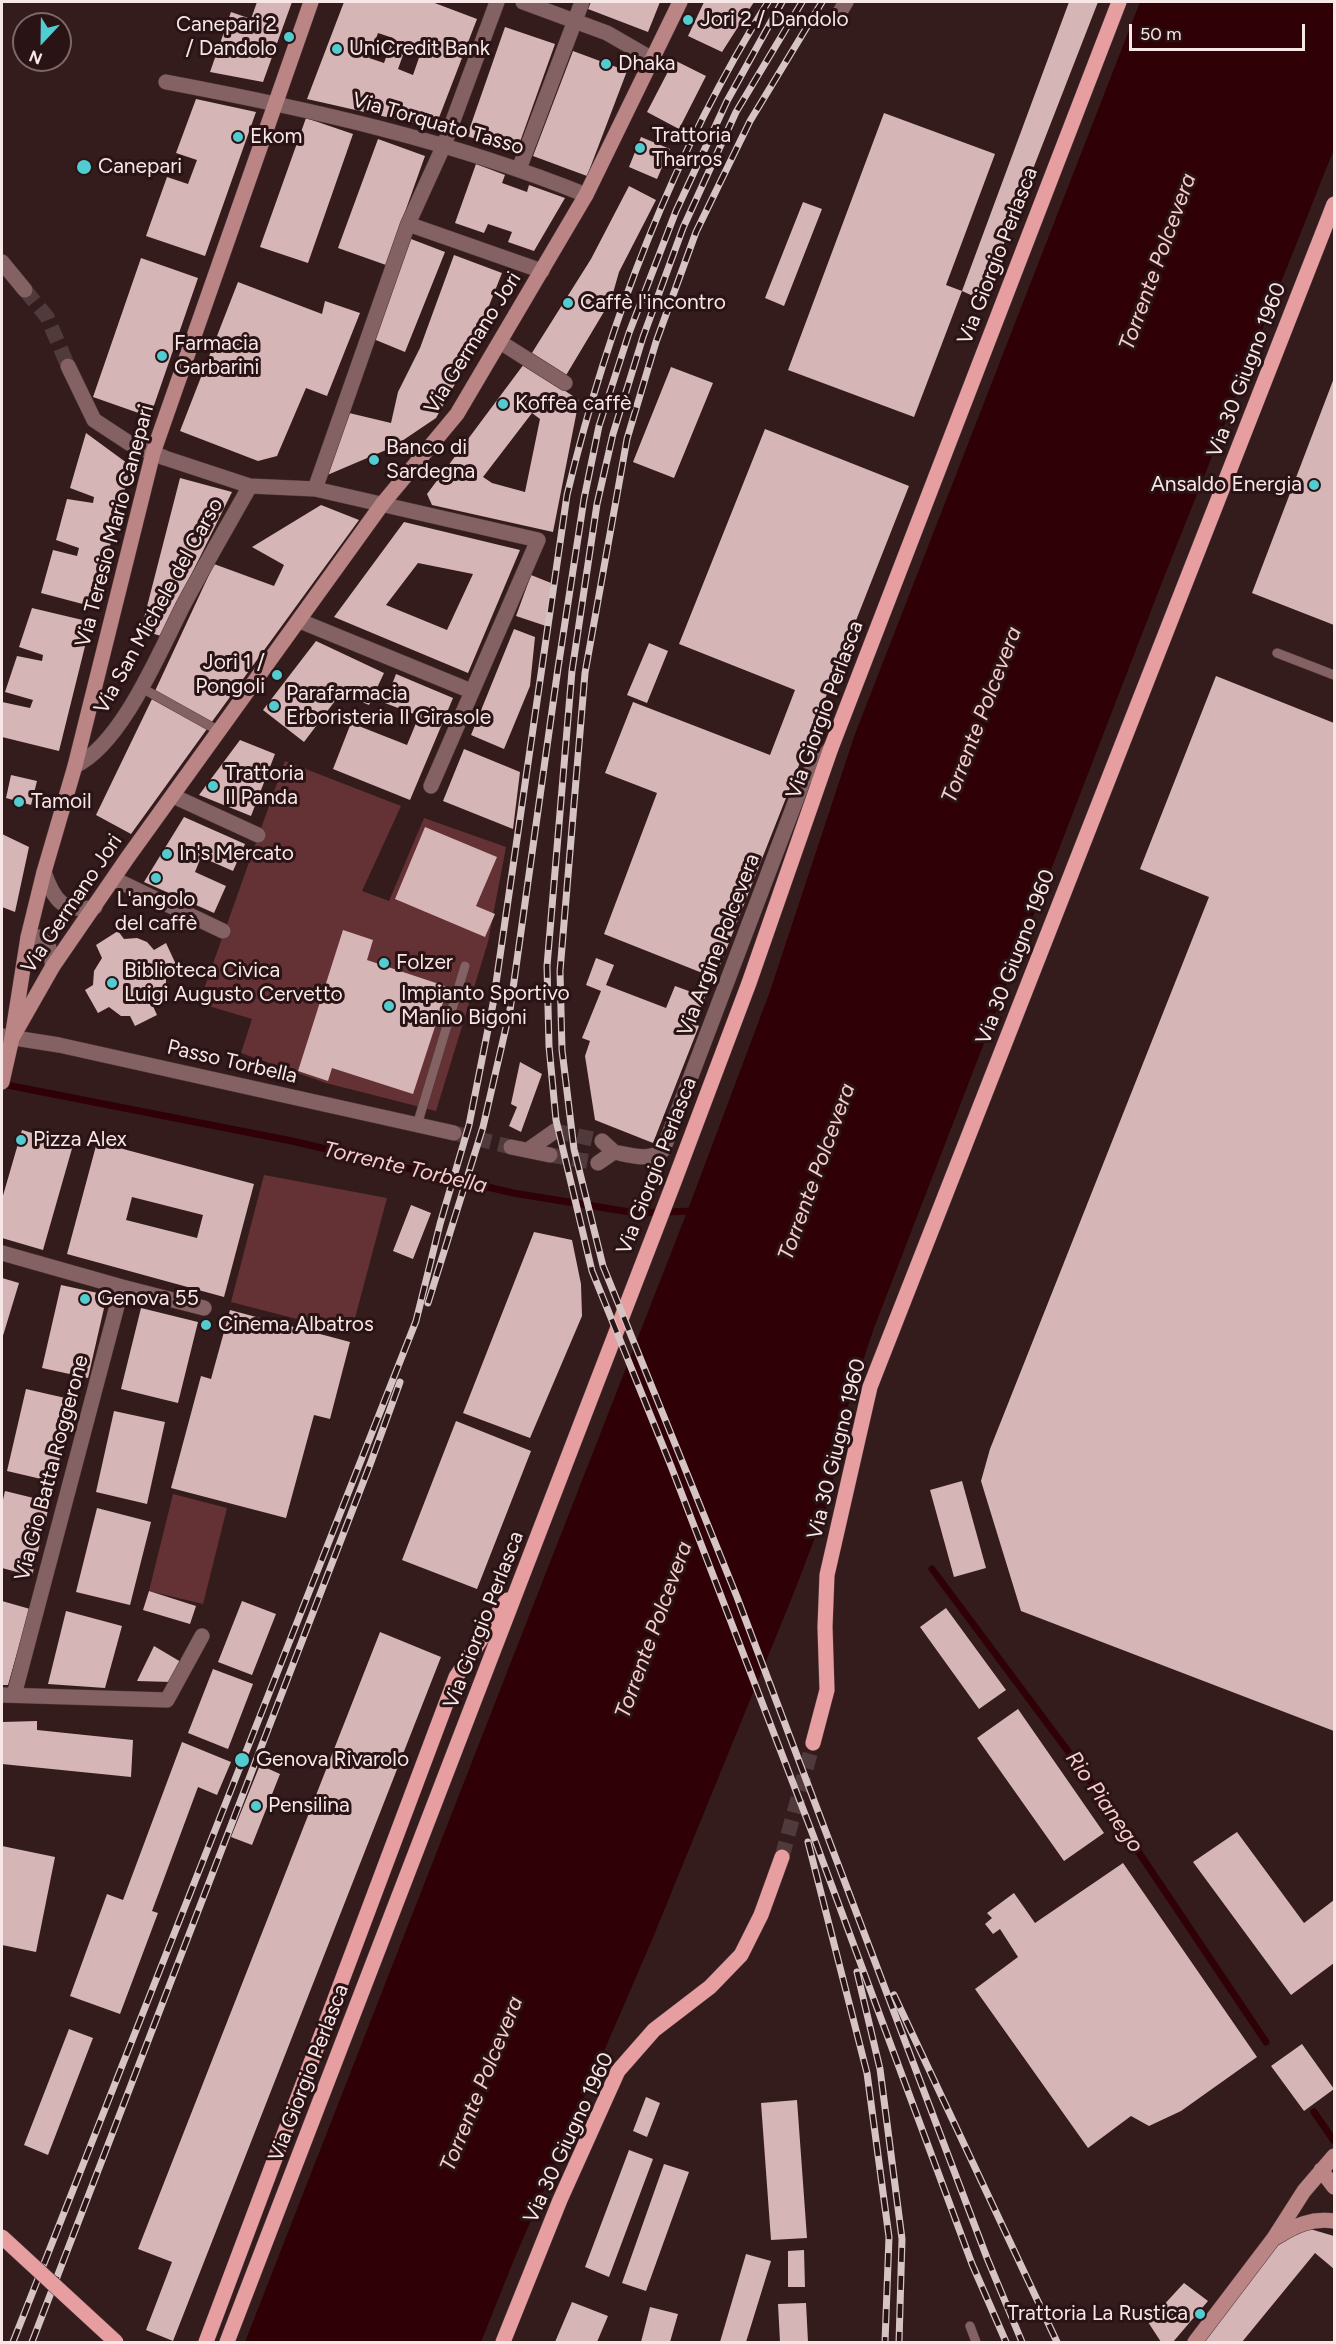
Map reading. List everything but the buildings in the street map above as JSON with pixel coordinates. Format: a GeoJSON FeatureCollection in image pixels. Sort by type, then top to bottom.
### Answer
{"type":"FeatureCollection","features":[{"type":"Feature","properties":{"kind":"main road","name":"Via Teresio Mario Canepari"},"geometry":{"type":"LineString","coordinates":[[8,1040],[28,937],[44,872],[75,766],[153,453],[311,2]]}},
{"type":"Feature","properties":{"kind":"main road","name":"Via Germano Jori"},"geometry":{"type":"LineString","coordinates":[[8,1040],[53,966],[172,796],[383,503],[457,414],[586,195],[680,2]]}},
{"type":"Feature","properties":{"kind":"main road","name":"Via Giorgio Perlasca"},"geometry":{"type":"LineString","coordinates":[[227,2343],[674,1182],[749,984],[831,748],[1119,2]]}},
{"type":"Feature","properties":{"kind":"main road","name":"Via 30 Giugno 1960"},"geometry":{"type":"LineString","coordinates":[[813,1743],[827,1690],[825,1627],[827,1575],[870,1387],[1335,204]]}},
{"type":"Feature","properties":{"kind":"main road"},"geometry":{"type":"LineString","coordinates":[[2,1082],[8,1040]]}},
{"type":"Feature","properties":{"kind":"main road"},"geometry":{"type":"LineString","coordinates":[[206,2343],[456,1677],[524,1575]]}},
{"type":"Feature","properties":{"kind":"main road","name":"Via 30 Giugno 1960"},"geometry":{"type":"LineString","coordinates":[[502,2343],[560,2200],[618,2071],[654,2030],[710,1987],[741,1954],[761,1915],[782,1857]]}},
{"type":"Feature","properties":{"kind":"main road"},"geometry":{"type":"LineString","coordinates":[[1195,2343],[1274,2238],[1304,2191],[1335,2156]]}},
{"type":"Feature","properties":{"kind":"main road"},"geometry":{"type":"LineString","coordinates":[[1322,2170],[1335,2187]]}},
{"type":"Feature","properties":{"kind":"main road"},"geometry":{"type":"LineString","coordinates":[[1274,2238],[1297,2224],[1311,2221],[1335,2221]]}},
{"type":"Feature","properties":{"kind":"main road"},"geometry":{"type":"LineString","coordinates":[[2,2237],[116,2343]]}},
{"type":"Feature","properties":{"kind":"street"},"geometry":{"type":"LineString","coordinates":[[315,489],[408,225],[444,145],[497,2]]}},
{"type":"Feature","properties":{"kind":"street"},"geometry":{"type":"LineString","coordinates":[[523,2],[607,33],[652,59]]}},
{"type":"Feature","properties":{"kind":"street"},"geometry":{"type":"LineString","coordinates":[[519,169],[582,2]]}},
{"type":"Feature","properties":{"kind":"street","name":"Via Torquato Tasso"},"geometry":{"type":"LineString","coordinates":[[166,82],[276,102],[444,145],[519,169],[586,195]]}},
{"type":"Feature","properties":{"kind":"street"},"geometry":{"type":"LineString","coordinates":[[408,225],[542,271]]}},
{"type":"Feature","properties":{"kind":"street"},"geometry":{"type":"LineString","coordinates":[[2,262],[25,290]]}},
{"type":"Feature","properties":{"kind":"street"},"geometry":{"type":"LineString","coordinates":[[500,342],[565,382]]}},
{"type":"Feature","properties":{"kind":"street"},"geometry":{"type":"LineString","coordinates":[[68,366],[94,420],[129,444],[153,453],[250,486],[315,489],[538,540],[431,786]]}},
{"type":"Feature","properties":{"kind":"street","name":"Via San Michele del Carso"},"geometry":{"type":"LineString","coordinates":[[75,766],[90,758],[106,743],[129,711],[250,486]]}},
{"type":"Feature","properties":{"kind":"street"},"geometry":{"type":"LineString","coordinates":[[300,621],[471,691]]}},
{"type":"Feature","properties":{"kind":"street","name":"Via Argine Polcevera"},"geometry":{"type":"LineString","coordinates":[[615,1152],[646,1157],[657,1156],[663,1150],[804,779],[831,748]]}},
{"type":"Feature","properties":{"kind":"street"},"geometry":{"type":"LineString","coordinates":[[172,796],[258,835]]}},
{"type":"Feature","properties":{"kind":"street"},"geometry":{"type":"LineString","coordinates":[[44,872],[52,893],[62,904],[77,910],[95,907]]}},
{"type":"Feature","properties":{"kind":"street"},"geometry":{"type":"LineString","coordinates":[[114,879],[223,931]]}},
{"type":"Feature","properties":{"kind":"street"},"geometry":{"type":"LineString","coordinates":[[28,937],[39,937],[48,944],[53,966]]}},
{"type":"Feature","properties":{"kind":"street","name":"Passo Torbella"},"geometry":{"type":"LineString","coordinates":[[8,1040],[59,1045],[454,1133]]}},
{"type":"Feature","properties":{"kind":"street"},"geometry":{"type":"LineString","coordinates":[[528,1150],[555,1131]]}},
{"type":"Feature","properties":{"kind":"street"},"geometry":{"type":"LineString","coordinates":[[598,1163],[615,1152],[602,1141]]}},
{"type":"Feature","properties":{"kind":"street"},"geometry":{"type":"LineString","coordinates":[[511,1147],[550,1155]]}},
{"type":"Feature","properties":{"kind":"street"},"geometry":{"type":"LineString","coordinates":[[2,1253],[204,1308]]}},
{"type":"Feature","properties":{"kind":"street","name":"Via Gio Batta Roggerone"},"geometry":{"type":"LineString","coordinates":[[8,1695],[122,1287]]}},
{"type":"Feature","properties":{"kind":"street"},"geometry":{"type":"LineString","coordinates":[[8,1695],[167,1700],[202,1636]]}},
{"type":"Feature","properties":{"kind":"lane"},"geometry":{"type":"LineString","coordinates":[[1277,652],[1335,675]]}},
{"type":"Feature","properties":{"kind":"lane"},"geometry":{"type":"LineString","coordinates":[[140,687],[219,731]]}},
{"type":"Feature","properties":{"kind":"lane"},"geometry":{"type":"LineString","coordinates":[[417,1125],[465,966]]}},
{"type":"Feature","properties":{"kind":"lane"},"geometry":{"type":"LineString","coordinates":[[970,2326],[976,2343]]}},
{"type":"Feature","properties":{"kind":"shaded area"},"geometry":{"type":"Polygon","coordinates":[[[285,761],[401,806],[362,891],[389,901],[424,818],[506,847],[488,942],[436,1111],[326,1083],[241,1053],[252,1019],[199,1003],[285,761]]]}},
{"type":"Feature","properties":{"kind":"shaded area"},"geometry":{"type":"Polygon","coordinates":[[[264,1175],[387,1198],[351,1333],[231,1302],[264,1175]]]}},
{"type":"Feature","properties":{"kind":"shaded area"},"geometry":{"type":"Polygon","coordinates":[[[173,1494],[227,1508],[203,1604],[149,1591],[173,1494]]]}},
{"type":"Feature","properties":{"kind":"water","name":"Torrente Polcevera"},"geometry":{"type":"Polygon","coordinates":[[[1140,2],[1334,2],[1334,149],[1159,590],[874,1328],[846,1412],[829,1501],[652,1940],[513,2262],[481,2342],[245,2342],[687,1212],[769,994],[855,734],[1140,2]]]}},
{"type":"Feature","properties":{"kind":"waterway","name":"Torrente Torbella"},"geometry":{"type":"LineString","coordinates":[[2,1084],[292,1141],[513,1193],[636,1213],[693,1211]]}},
{"type":"Feature","properties":{"kind":"waterway","name":"Rio Pianego"},"geometry":{"type":"LineString","coordinates":[[932,1569],[1097,1790],[1266,2042]]}},
{"type":"Feature","properties":{"kind":"waterway","name":"Rio Pianego"},"geometry":{"type":"LineString","coordinates":[[1314,2112],[1334,2141]]}},
{"type":"Feature","properties":{"kind":"tunnel"},"geometry":{"type":"LineString","coordinates":[[25,290],[47,317],[68,366]]}},
{"type":"Feature","properties":{"kind":"tunnel"},"geometry":{"type":"LineString","coordinates":[[555,1131],[602,1141]]}},
{"type":"Feature","properties":{"kind":"tunnel"},"geometry":{"type":"LineString","coordinates":[[454,1133],[511,1147]]}},
{"type":"Feature","properties":{"kind":"tunnel"},"geometry":{"type":"LineString","coordinates":[[550,1155],[598,1163]]}},
{"type":"Feature","properties":{"kind":"tunnel"},"geometry":{"type":"LineString","coordinates":[[782,1857],[813,1743]]}},
{"type":"Feature","properties":{"kind":"railway"},"geometry":{"type":"LineString","coordinates":[[13,2342],[416,1321],[440,1224],[469,1125],[493,1004],[567,495],[584,431],[602,366],[624,303],[674,179],[734,59],[768,2]]}},
{"type":"Feature","properties":{"kind":"railway"},"geometry":{"type":"LineString","coordinates":[[428,1303],[483,1127],[510,1010],[558,668],[584,499],[599,426],[629,333],[676,211],[727,101],[782,2]]}},
{"type":"Feature","properties":{"kind":"railway"},"geometry":{"type":"LineString","coordinates":[[802,2],[736,112],[683,228],[643,337],[613,434],[597,504],[572,671],[547,966],[549,1046],[556,1120],[592,1271],[671,1466],[813,1835],[972,2264],[1006,2342]]}},
{"type":"Feature","properties":{"kind":"railway"},"geometry":{"type":"LineString","coordinates":[[822,2],[750,121],[696,232],[656,342],[627,439],[585,673],[560,971],[562,1050],[574,1149],[603,1266],[737,1597],[987,2258],[1022,2342]]}},
{"type":"Feature","properties":{"kind":"railway"},"geometry":{"type":"LineString","coordinates":[[32,2342],[400,1382]]}},
{"type":"Feature","properties":{"kind":"railway"},"geometry":{"type":"LineString","coordinates":[[808,1842],[867,2073],[889,2237],[885,2342]]}},
{"type":"Feature","properties":{"kind":"railway"},"geometry":{"type":"LineString","coordinates":[[857,1972],[880,2069],[902,2239],[899,2342]]}},
{"type":"Feature","properties":{"kind":"railway"},"geometry":{"type":"LineString","coordinates":[[894,1995],[1057,2342]]}},
{"type":"Feature","properties":{"kind":"place","name":"Jori 2 / Dandolo"},"geometry":{"type":"Point","coordinates":[688,20]}},
{"type":"Feature","properties":{"kind":"place","name":"Canepari 2 / Dandolo"},"geometry":{"type":"Point","coordinates":[289,37]}},
{"type":"Feature","properties":{"kind":"place","name":"UniCredit Bank"},"geometry":{"type":"Point","coordinates":[337,49]}},
{"type":"Feature","properties":{"kind":"place","name":"Dhaka"},"geometry":{"type":"Point","coordinates":[606,64]}},
{"type":"Feature","properties":{"kind":"place","name":"Ekom"},"geometry":{"type":"Point","coordinates":[238,137]}},
{"type":"Feature","properties":{"kind":"place","name":"Trattoria Tharros"},"geometry":{"type":"Point","coordinates":[640,148]}},
{"type":"Feature","properties":{"kind":"place","name":"Canepari"},"geometry":{"type":"Point","coordinates":[84,167]}},
{"type":"Feature","properties":{"kind":"place","name":"Caffè l'incontro"},"geometry":{"type":"Point","coordinates":[568,303]}},
{"type":"Feature","properties":{"kind":"place","name":"Farmacia Garbarini"},"geometry":{"type":"Point","coordinates":[162,356]}},
{"type":"Feature","properties":{"kind":"place","name":"Koffea caffè"},"geometry":{"type":"Point","coordinates":[503,404]}},
{"type":"Feature","properties":{"kind":"place","name":"Banco di Sardegna"},"geometry":{"type":"Point","coordinates":[374,460]}},
{"type":"Feature","properties":{"kind":"place","name":"Ansaldo Energia"},"geometry":{"type":"Point","coordinates":[1314,485]}},
{"type":"Feature","properties":{"kind":"place","name":"Jori 1 / Pongoli"},"geometry":{"type":"Point","coordinates":[277,675]}},
{"type":"Feature","properties":{"kind":"place","name":"Parafarmacia Erboristeria Il Girasole"},"geometry":{"type":"Point","coordinates":[274,706]}},
{"type":"Feature","properties":{"kind":"place","name":"Trattoria Il Panda"},"geometry":{"type":"Point","coordinates":[213,786]}},
{"type":"Feature","properties":{"kind":"place","name":"Tamoil"},"geometry":{"type":"Point","coordinates":[19,802]}},
{"type":"Feature","properties":{"kind":"place","name":"In's Mercato"},"geometry":{"type":"Point","coordinates":[167,854]}},
{"type":"Feature","properties":{"kind":"place","name":"L'angolo del caffè"},"geometry":{"type":"Point","coordinates":[156,878]}},
{"type":"Feature","properties":{"kind":"place","name":"Folzer"},"geometry":{"type":"Point","coordinates":[384,963]}},
{"type":"Feature","properties":{"kind":"place","name":"Biblioteca Civica Luigi Augusto Cervetto"},"geometry":{"type":"Point","coordinates":[112,983]}},
{"type":"Feature","properties":{"kind":"place","name":"Impianto Sportivo Manlio Bigoni"},"geometry":{"type":"Point","coordinates":[389,1006]}},
{"type":"Feature","properties":{"kind":"place","name":"Pizza Alex"},"geometry":{"type":"Point","coordinates":[21,1140]}},
{"type":"Feature","properties":{"kind":"place","name":"Genova 55"},"geometry":{"type":"Point","coordinates":[85,1299]}},
{"type":"Feature","properties":{"kind":"place","name":"Cinema Albatros"},"geometry":{"type":"Point","coordinates":[206,1325]}},
{"type":"Feature","properties":{"kind":"place","name":"Genova Rivarolo"},"geometry":{"type":"Point","coordinates":[242,1760]}},
{"type":"Feature","properties":{"kind":"place","name":"Pensilina"},"geometry":{"type":"Point","coordinates":[256,1806]}},
{"type":"Feature","properties":{"kind":"place","name":"Trattoria La Rustica"},"geometry":{"type":"Point","coordinates":[1200,2314]}}]}
